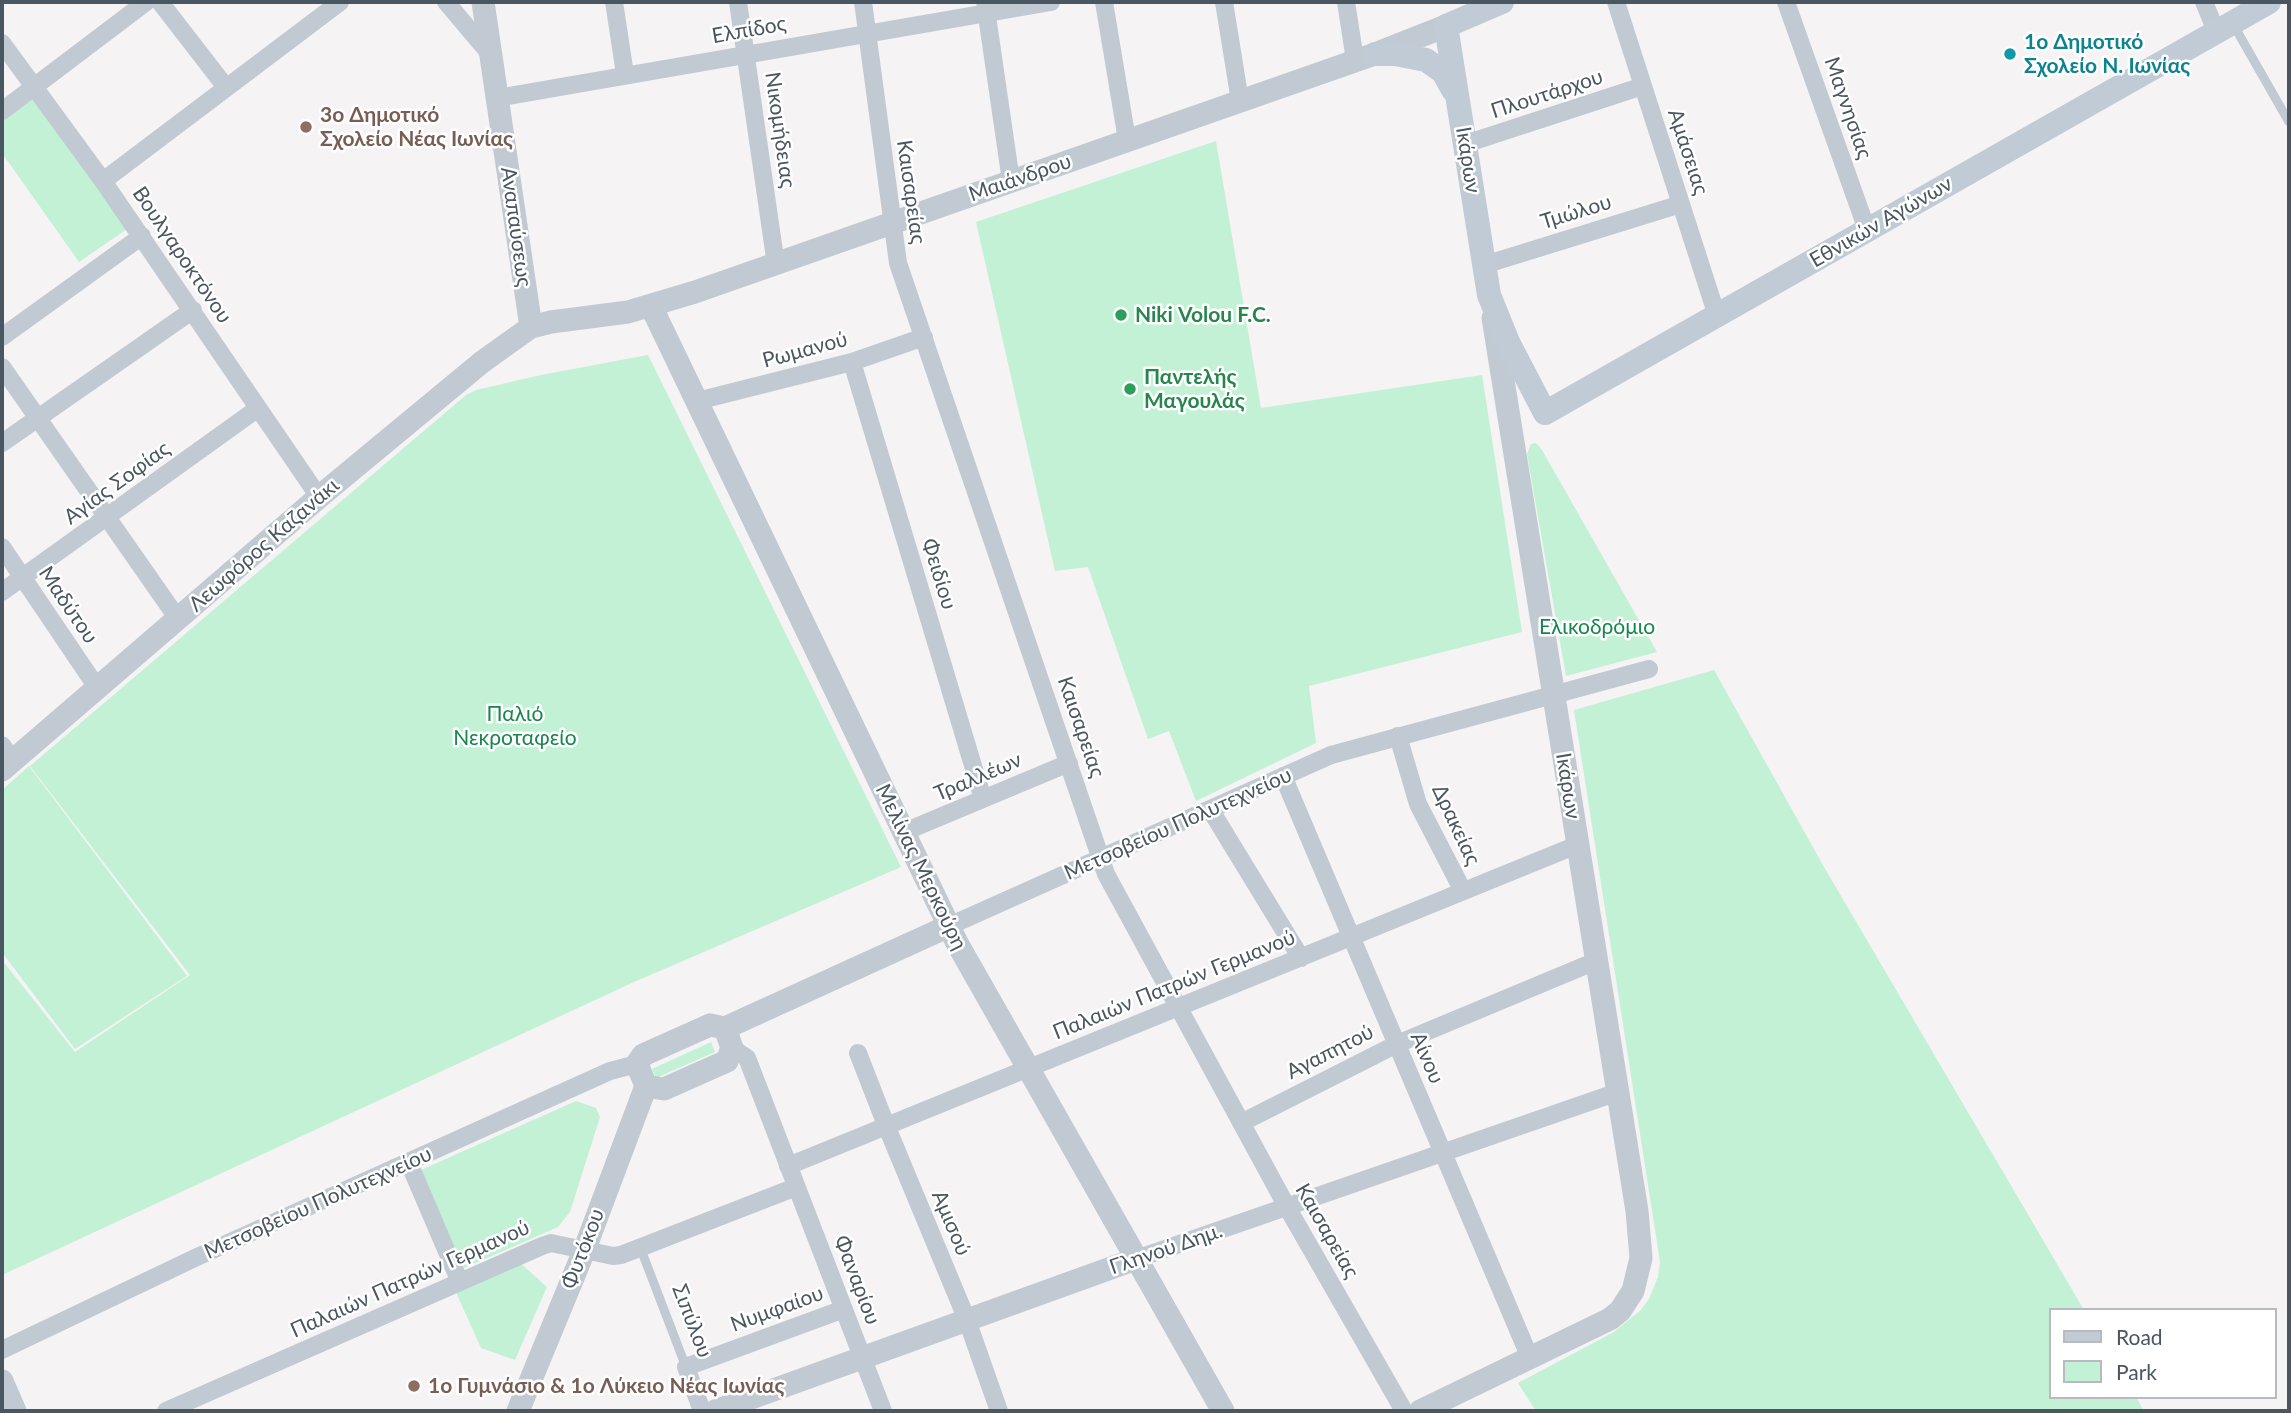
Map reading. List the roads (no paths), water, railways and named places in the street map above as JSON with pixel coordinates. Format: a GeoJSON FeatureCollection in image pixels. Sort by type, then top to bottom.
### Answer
{"type":"FeatureCollection","features":[{"type":"Feature","properties":{"kind":"main road","name":"Μαιάνδρου"},"geometry":{"type":"LineString","coordinates":[[1446,26],[1502,2]]}},
{"type":"Feature","properties":{"kind":"main road","name":"Εθνικών Αγώνων"},"geometry":{"type":"LineString","coordinates":[[1545,413],[2269,2]]}},
{"type":"Feature","properties":{"kind":"main road","name":"Ικάρων"},"geometry":{"type":"LineString","coordinates":[[1446,26],[1489,295],[1508,342],[1545,413]]}},
{"type":"Feature","properties":{"kind":"main road"},"geometry":{"type":"LineString","coordinates":[[1365,57],[1418,57],[1434,64],[1449,79],[1458,103]]}},
{"type":"Feature","properties":{"kind":"street"},"geometry":{"type":"LineString","coordinates":[[2,111],[146,2]]}},
{"type":"Feature","properties":{"kind":"street"},"geometry":{"type":"LineString","coordinates":[[160,2],[225,86]]}},
{"type":"Feature","properties":{"kind":"street"},"geometry":{"type":"LineString","coordinates":[[103,181],[225,86],[340,2]]}},
{"type":"Feature","properties":{"kind":"street"},"geometry":{"type":"LineString","coordinates":[[446,2],[490,54]]}},
{"type":"Feature","properties":{"kind":"street","name":"Αναπαύσεως"},"geometry":{"type":"LineString","coordinates":[[483,2],[531,327]]}},
{"type":"Feature","properties":{"kind":"street"},"geometry":{"type":"LineString","coordinates":[[614,2],[625,74]]}},
{"type":"Feature","properties":{"kind":"street","name":"Νικομήδειας"},"geometry":{"type":"LineString","coordinates":[[738,2],[776,265]]}},
{"type":"Feature","properties":{"kind":"street","name":"Καισαρείας"},"geometry":{"type":"LineString","coordinates":[[863,2],[898,263],[1111,886],[1287,1207],[1404,1411]]}},
{"type":"Feature","properties":{"kind":"street","name":"Ελπίδος"},"geometry":{"type":"LineString","coordinates":[[497,98],[867,33],[986,7],[1051,2]]}},
{"type":"Feature","properties":{"kind":"street"},"geometry":{"type":"LineString","coordinates":[[1104,2],[1126,140]]}},
{"type":"Feature","properties":{"kind":"street"},"geometry":{"type":"LineString","coordinates":[[1224,2],[1240,101]]}},
{"type":"Feature","properties":{"kind":"street"},"geometry":{"type":"LineString","coordinates":[[1346,2],[1365,57]]}},
{"type":"Feature","properties":{"kind":"street","name":"Αμάσειας"},"geometry":{"type":"LineString","coordinates":[[1616,2],[1717,316]]}},
{"type":"Feature","properties":{"kind":"street","name":"Μαγνησίας"},"geometry":{"type":"LineString","coordinates":[[1786,2],[1867,230]]}},
{"type":"Feature","properties":{"kind":"street"},"geometry":{"type":"LineString","coordinates":[[2204,2],[2225,27]]}},
{"type":"Feature","properties":{"kind":"street"},"geometry":{"type":"LineString","coordinates":[[986,7],[1011,181]]}},
{"type":"Feature","properties":{"kind":"street","name":"Μαιάνδρου"},"geometry":{"type":"LineString","coordinates":[[531,327],[651,306],[776,265],[1446,26]]}},
{"type":"Feature","properties":{"kind":"street","name":"Βουλγαροκτόνου"},"geometry":{"type":"LineString","coordinates":[[2,43],[142,236],[319,497]]}},
{"type":"Feature","properties":{"kind":"street","name":"Πλουτάρχου"},"geometry":{"type":"LineString","coordinates":[[1465,144],[1643,86]]}},
{"type":"Feature","properties":{"kind":"street","name":"Τμώλου"},"geometry":{"type":"LineString","coordinates":[[1484,265],[1681,204]]}},
{"type":"Feature","properties":{"kind":"street"},"geometry":{"type":"LineString","coordinates":[[2,337],[142,236]]}},
{"type":"Feature","properties":{"kind":"street","name":"Ικάρων"},"geometry":{"type":"LineString","coordinates":[[1489,295],[1642,1244],[1638,1278],[1625,1305],[1610,1319],[1530,1358]]}},
{"type":"Feature","properties":{"kind":"street","name":"Μελίνας Μερκούρη"},"geometry":{"type":"LineString","coordinates":[[651,306],[949,926],[1223,1411]]}},
{"type":"Feature","properties":{"kind":"street"},"geometry":{"type":"LineString","coordinates":[[2,443],[193,310]]}},
{"type":"Feature","properties":{"kind":"street","name":"Λεωφόρος Καζανάκι"},"geometry":{"type":"LineString","coordinates":[[5,759],[98,689],[319,497],[482,362],[531,327]]}},
{"type":"Feature","properties":{"kind":"street","name":"Ρωμανού"},"geometry":{"type":"LineString","coordinates":[[697,401],[852,362],[924,337]]}},
{"type":"Feature","properties":{"kind":"street","name":"Φειδίου"},"geometry":{"type":"LineString","coordinates":[[852,362],[983,799]]}},
{"type":"Feature","properties":{"kind":"street"},"geometry":{"type":"LineString","coordinates":[[2,367],[178,619]]}},
{"type":"Feature","properties":{"kind":"street","name":"Αγίας Σοφίας"},"geometry":{"type":"LineString","coordinates":[[2,592],[257,409]]}},
{"type":"Feature","properties":{"kind":"street","name":"Μαδύτου"},"geometry":{"type":"LineString","coordinates":[[2,547],[98,689]]}},
{"type":"Feature","properties":{"kind":"street","name":"Μετσοβείου Πολυτεχνείου"},"geometry":{"type":"LineString","coordinates":[[729,1038],[949,926],[1331,755],[1649,669]]}},
{"type":"Feature","properties":{"kind":"street","name":"Δρακείας"},"geometry":{"type":"LineString","coordinates":[[1398,736],[1418,804],[1463,891]]}},
{"type":"Feature","properties":{"kind":"street","name":"Τραλλέων"},"geometry":{"type":"LineString","coordinates":[[904,832],[1069,763]]}},
{"type":"Feature","properties":{"kind":"street","name":"Αίνου"},"geometry":{"type":"LineString","coordinates":[[1283,776],[1530,1358]]}},
{"type":"Feature","properties":{"kind":"street"},"geometry":{"type":"LineString","coordinates":[[1210,809],[1301,958]]}},
{"type":"Feature","properties":{"kind":"street","name":"Παλαιών Πατρών Γερμανού"},"geometry":{"type":"LineString","coordinates":[[788,1166],[1577,845]]}},
{"type":"Feature","properties":{"kind":"street","name":"Αγαπητού"},"geometry":{"type":"LineString","coordinates":[[1241,1124],[1397,1044],[1596,961]]}},
{"type":"Feature","properties":{"kind":"street"},"geometry":{"type":"LineString","coordinates":[[710,1025],[729,1038],[727,1061],[664,1089],[646,1086],[637,1064],[643,1055],[710,1025]]}},
{"type":"Feature","properties":{"kind":"street","name":"Φαναρίου"},"geometry":{"type":"LineString","coordinates":[[729,1038],[747,1058],[883,1411]]}},
{"type":"Feature","properties":{"kind":"street","name":"Αμισού"},"geometry":{"type":"LineString","coordinates":[[859,1053],[967,1320],[999,1411]]}},
{"type":"Feature","properties":{"kind":"street","name":"Μετσοβείου Πολυτεχνείου"},"geometry":{"type":"LineString","coordinates":[[2,1350],[197,1257],[610,1070],[637,1064]]}},
{"type":"Feature","properties":{"kind":"street","name":"Φυτόκου"},"geometry":{"type":"LineString","coordinates":[[518,1411],[584,1251],[646,1086]]}},
{"type":"Feature","properties":{"kind":"street","name":"Γληνού Δημ."},"geometry":{"type":"LineString","coordinates":[[716,1411],[1136,1259],[1618,1092]]}},
{"type":"Feature","properties":{"kind":"street"},"geometry":{"type":"LineString","coordinates":[[409,1163],[460,1282]]}},
{"type":"Feature","properties":{"kind":"street","name":"Παλαιών Πατρών Γερμανού"},"geometry":{"type":"LineString","coordinates":[[166,1411],[551,1243],[613,1256],[796,1187]]}},
{"type":"Feature","properties":{"kind":"street","name":"Νυμφαίου"},"geometry":{"type":"LineString","coordinates":[[686,1367],[844,1309]]}},
{"type":"Feature","properties":{"kind":"street"},"geometry":{"type":"LineString","coordinates":[[1420,1411],[1530,1358]]}},
{"type":"Feature","properties":{"kind":"street","name":"Σιπύλου"},"geometry":{"type":"LineString","coordinates":[[686,1367],[702,1411]]}},
{"type":"Feature","properties":{"kind":"street"},"geometry":{"type":"LineString","coordinates":[[2,1381],[15,1411]]}},
{"type":"Feature","properties":{"kind":"lane"},"geometry":{"type":"LineString","coordinates":[[2225,27],[2289,121]]}},
{"type":"Feature","properties":{"kind":"lane","name":"Σιπύλου"},"geometry":{"type":"LineString","coordinates":[[640,1247],[686,1367]]}},
{"type":"Feature","properties":{"kind":"place","name":"1ο Δημοτικό Σχολείο Ν. Ιωνίας"},"geometry":{"type":"Point","coordinates":[2010,54]}},
{"type":"Feature","properties":{"kind":"place","name":"3ο Δημοτικό Σχολείο Νέας Ιωνίας"},"geometry":{"type":"Point","coordinates":[306,127]}},
{"type":"Feature","properties":{"kind":"place","name":"Niki Volou F.C."},"geometry":{"type":"Point","coordinates":[1121,315]}},
{"type":"Feature","properties":{"kind":"place","name":"Παντελής Μαγουλάς"},"geometry":{"type":"Point","coordinates":[1130,389]}},
{"type":"Feature","properties":{"kind":"place","name":"1ο Γυμνάσιο & 1ο Λύκειο Νέας Ιωνίας"},"geometry":{"type":"Point","coordinates":[414,1386]}},
{"type":"Feature","properties":{"kind":"park label","name":"Ελικοδρόμιο"},"geometry":{"type":"Point","coordinates":[1597,627]}},
{"type":"Feature","properties":{"kind":"park label","name":"Παλιό Νεκροταφείο"},"geometry":{"type":"Point","coordinates":[515,726]}}]}
